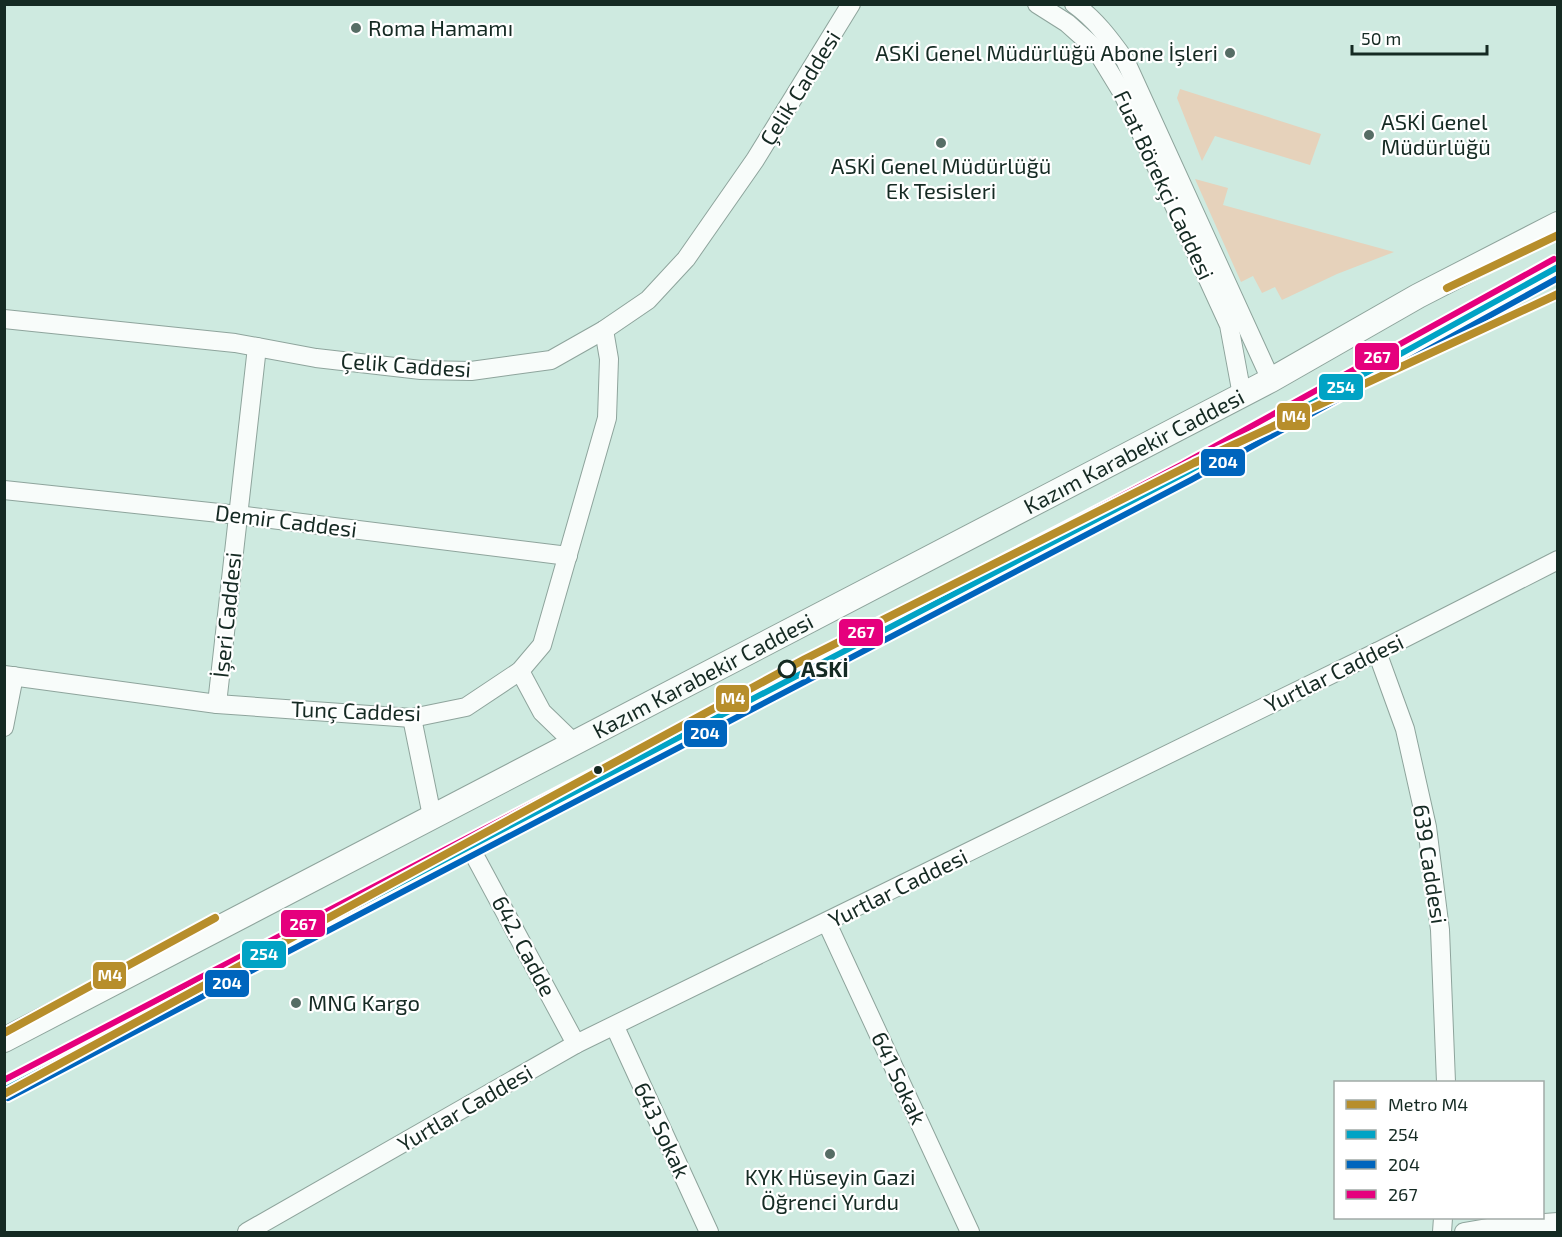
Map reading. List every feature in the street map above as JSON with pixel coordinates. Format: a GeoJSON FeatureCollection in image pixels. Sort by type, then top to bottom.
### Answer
{"type":"FeatureCollection","features":[{"type":"Feature","properties":{"kind":"main road","name":"Kazım Karabekir Caddesi"},"geometry":{"type":"LineString","coordinates":[[4,1040],[1242,395],[1418,296],[1557,224]]}},
{"type":"Feature","properties":{"kind":"main road","name":"Kazım Karabekir Caddesi"},"geometry":{"type":"LineString","coordinates":[[4,1090],[471,849],[1187,472],[1557,267]]}},
{"type":"Feature","properties":{"kind":"street","name":"Çelik Caddesi"},"geometry":{"type":"LineString","coordinates":[[4,319],[257,347],[316,358],[386,366],[471,371],[551,360],[604,330],[648,300],[686,260],[755,160],[852,4]]}},
{"type":"Feature","properties":{"kind":"street","name":"Fuat Börekçi Caddesi"},"geometry":{"type":"LineString","coordinates":[[1037,4],[1067,23],[1095,48],[1123,94],[1229,325],[1242,395]]}},
{"type":"Feature","properties":{"kind":"street","name":"Fuat Börekçi Caddesi"},"geometry":{"type":"LineString","coordinates":[[1074,4],[1106,34],[1125,60],[1270,380]]}},
{"type":"Feature","properties":{"kind":"street","name":"Tunç Caddesi"},"geometry":{"type":"LineString","coordinates":[[9,676],[217,704],[412,718],[466,706],[520,671],[542,645],[608,418],[609,359],[604,330]]}},
{"type":"Feature","properties":{"kind":"street","name":"İşeri Caddesi"},"geometry":{"type":"LineString","coordinates":[[217,704],[257,347]]}},
{"type":"Feature","properties":{"kind":"street","name":"Demir Caddesi"},"geometry":{"type":"LineString","coordinates":[[4,490],[238,515],[568,556]]}},
{"type":"Feature","properties":{"kind":"street","name":"Yurtlar Caddesi"},"geometry":{"type":"LineString","coordinates":[[247,1233],[576,1044],[615,1027],[1377,652],[1557,560]]}},
{"type":"Feature","properties":{"kind":"street","name":"639 Caddesi"},"geometry":{"type":"LineString","coordinates":[[1377,652],[1405,729],[1427,827],[1440,930],[1446,1081]]}},
{"type":"Feature","properties":{"kind":"street"},"geometry":{"type":"LineString","coordinates":[[520,671],[542,712],[573,742]]}},
{"type":"Feature","properties":{"kind":"street"},"geometry":{"type":"LineString","coordinates":[[4,727],[9,676]]}},
{"type":"Feature","properties":{"kind":"street"},"geometry":{"type":"LineString","coordinates":[[412,718],[432,816]]}},
{"type":"Feature","properties":{"kind":"street","name":"642. Cadde"},"geometry":{"type":"LineString","coordinates":[[471,849],[576,1044]]}},
{"type":"Feature","properties":{"kind":"street","name":"641 Sokak"},"geometry":{"type":"LineString","coordinates":[[827,923],[970,1233]]}},
{"type":"Feature","properties":{"kind":"street","name":"643 Sokak"},"geometry":{"type":"LineString","coordinates":[[615,1027],[709,1233]]}},
{"type":"Feature","properties":{"kind":"street"},"geometry":{"type":"LineString","coordinates":[[1464,1233],[1492,1227],[1557,1222]]}},
{"type":"Feature","properties":{"kind":"shaded area"},"geometry":{"type":"Polygon","coordinates":[[[1180,89],[1321,134],[1310,165],[1215,136],[1202,161],[1177,98],[1180,89]]]}},
{"type":"Feature","properties":{"kind":"shaded area"},"geometry":{"type":"Polygon","coordinates":[[[1195,179],[1228,188],[1223,205],[1394,252],[1337,274],[1282,300],[1275,287],[1262,293],[1253,276],[1241,282],[1195,179]]]}},
{"type":"Feature","properties":{"kind":"metro line","name":"M4"},"geometry":{"type":"LineString","coordinates":[[1447,288],[1558,235]]}},
{"type":"Feature","properties":{"kind":"metro line","name":"M4"},"geometry":{"type":"LineString","coordinates":[[4,1094],[805,659],[1194,463],[1558,294]]}},
{"type":"Feature","properties":{"kind":"metro line","name":"M4"},"geometry":{"type":"LineString","coordinates":[[4,1033],[215,918]]}},
{"type":"Feature","properties":{"kind":"transit line","name":"267"},"geometry":{"type":"LineString","coordinates":[[4,1080],[1183,464],[1554,259]]}},
{"type":"Feature","properties":{"kind":"transit line","name":"254"},"geometry":{"type":"LineString","coordinates":[[4,1090],[1187,472],[1558,267]]}},
{"type":"Feature","properties":{"kind":"transit line","name":"204"},"geometry":{"type":"LineString","coordinates":[[8,1098],[1191,480],[1558,278]]}},
{"type":"Feature","properties":{"kind":"place","name":"Roma Hamamı"},"geometry":{"type":"Point","coordinates":[356,28]}},
{"type":"Feature","properties":{"kind":"place","name":"ASKİ Genel Müdürlüğü Abone İşleri"},"geometry":{"type":"Point","coordinates":[1230,53]}},
{"type":"Feature","properties":{"kind":"place","name":"ASKİ Genel Müdürlüğü"},"geometry":{"type":"Point","coordinates":[1369,135]}},
{"type":"Feature","properties":{"kind":"place","name":"ASKİ Genel Müdürlüğü Ek Tesisleri"},"geometry":{"type":"Point","coordinates":[941,143]}},
{"type":"Feature","properties":{"kind":"place","name":"ASKİ"},"geometry":{"type":"Point","coordinates":[787,669]}},
{"type":"Feature","properties":{"kind":"place","name":"MNG Kargo"},"geometry":{"type":"Point","coordinates":[296,1003]}},
{"type":"Feature","properties":{"kind":"place","name":"KYK Hüseyin Gazi Öğrenci Yurdu"},"geometry":{"type":"Point","coordinates":[830,1154]}}]}
